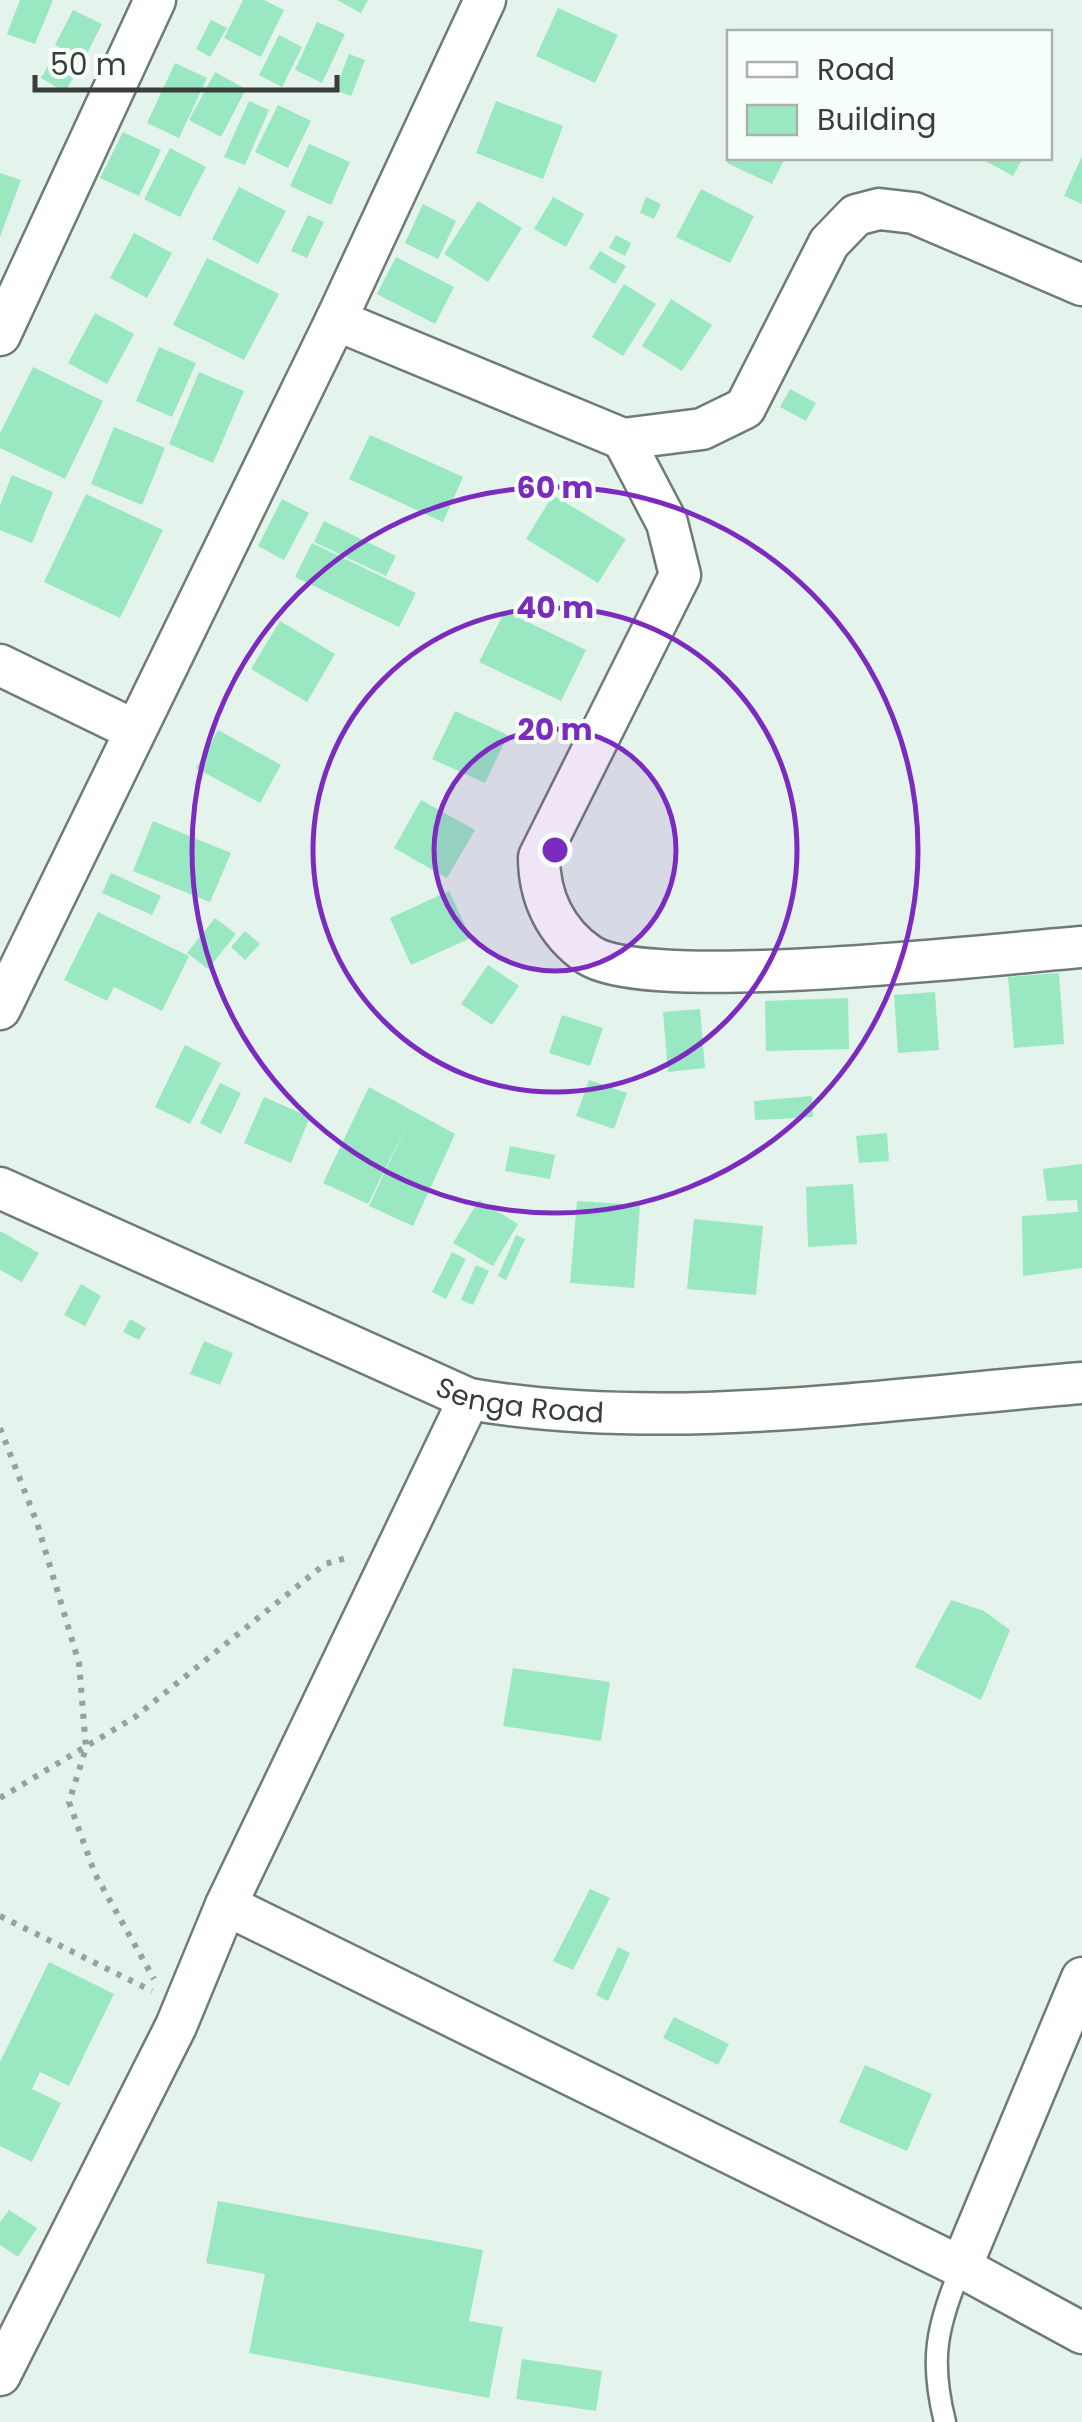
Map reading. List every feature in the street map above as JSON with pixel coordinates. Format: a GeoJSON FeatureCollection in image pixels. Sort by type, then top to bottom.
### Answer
{"type":"FeatureCollection","features":[{"type":"Feature","properties":{"kind":"street"},"geometry":{"type":"LineString","coordinates":[[0,335],[155,0]]}},
{"type":"Feature","properties":{"kind":"street"},"geometry":{"type":"LineString","coordinates":[[0,1010],[336,320],[485,0]]}},
{"type":"Feature","properties":{"kind":"street"},"geometry":{"type":"LineString","coordinates":[[336,320],[623,438],[702,429],[745,408],[829,242],[856,215],[879,209],[914,213],[1082,285]]}},
{"type":"Feature","properties":{"kind":"street"},"geometry":{"type":"LineString","coordinates":[[623,438],[667,523],[680,575],[539,857],[539,884],[546,906],[567,936],[590,956],[638,970],[854,966],[1082,947]]}},
{"type":"Feature","properties":{"kind":"street"},"geometry":{"type":"LineString","coordinates":[[0,665],[134,730]]}},
{"type":"Feature","properties":{"kind":"street","name":"Senga Road"},"geometry":{"type":"LineString","coordinates":[[0,1188],[469,1399],[544,1412],[665,1412],[1082,1383]]}},
{"type":"Feature","properties":{"kind":"street"},"geometry":{"type":"LineString","coordinates":[[0,2375],[184,2007],[226,1905],[469,1399]]}},
{"type":"Feature","properties":{"kind":"street"},"geometry":{"type":"LineString","coordinates":[[226,1905],[961,2267],[1082,2333]]}},
{"type":"Feature","properties":{"kind":"street"},"geometry":{"type":"LineString","coordinates":[[961,2267],[1082,1978]]}},
{"type":"Feature","properties":{"kind":"lane"},"geometry":{"type":"LineString","coordinates":[[946,2422],[934,2378],[936,2337],[961,2267]]}},
{"type":"Feature","properties":{"kind":"path"},"geometry":{"type":"LineString","coordinates":[[0,1428],[31,1507],[78,1663],[86,1748],[69,1802],[95,1874],[146,1973],[184,2007]]}},
{"type":"Feature","properties":{"kind":"path"},"geometry":{"type":"LineString","coordinates":[[0,1798],[136,1717],[325,1564],[400,1543]]}},
{"type":"Feature","properties":{"kind":"path"},"geometry":{"type":"LineString","coordinates":[[0,1916],[184,2007]]}},
{"type":"Feature","properties":{"kind":"building"},"geometry":{"type":"Polygon","coordinates":[[[20,0],[53,0],[35,44],[7,34],[20,0]]]}},
{"type":"Feature","properties":{"kind":"building"},"geometry":{"type":"Polygon","coordinates":[[[243,0],[264,0],[284,10],[261,57],[224,38],[243,0]]]}},
{"type":"Feature","properties":{"kind":"building"},"geometry":{"type":"Polygon","coordinates":[[[337,0],[368,0],[361,13],[337,0]]]}},
{"type":"Feature","properties":{"kind":"building"},"geometry":{"type":"Polygon","coordinates":[[[558,8],[618,35],[595,83],[536,56],[558,8]]]}},
{"type":"Feature","properties":{"kind":"building"},"geometry":{"type":"Polygon","coordinates":[[[73,10],[102,24],[84,59],[55,45],[73,10]]]}},
{"type":"Feature","properties":{"kind":"building"},"geometry":{"type":"Polygon","coordinates":[[[211,20],[227,28],[210,57],[196,49],[211,20]]]}},
{"type":"Feature","properties":{"kind":"building"},"geometry":{"type":"Polygon","coordinates":[[[317,22],[345,34],[322,83],[295,70],[317,22]]]}},
{"type":"Feature","properties":{"kind":"building"},"geometry":{"type":"Polygon","coordinates":[[[279,35],[302,47],[282,87],[259,75],[279,35]]]}},
{"type":"Feature","properties":{"kind":"building"},"geometry":{"type":"Polygon","coordinates":[[[349,54],[365,60],[351,96],[335,90],[349,54]]]}},
{"type":"Feature","properties":{"kind":"building"},"geometry":{"type":"Polygon","coordinates":[[[175,63],[207,78],[179,138],[147,123],[175,63]]]}},
{"type":"Feature","properties":{"kind":"building"},"geometry":{"type":"Polygon","coordinates":[[[49,64],[73,78],[65,92],[41,78],[49,64]]]}},
{"type":"Feature","properties":{"kind":"building"},"geometry":{"type":"Polygon","coordinates":[[[215,72],[246,89],[221,137],[189,120],[215,72]]]}},
{"type":"Feature","properties":{"kind":"building"},"geometry":{"type":"Polygon","coordinates":[[[249,101],[269,110],[245,165],[224,157],[249,101]]]}},
{"type":"Feature","properties":{"kind":"building"},"geometry":{"type":"Polygon","coordinates":[[[496,101],[563,126],[543,179],[476,153],[496,101]]]}},
{"type":"Feature","properties":{"kind":"building"},"geometry":{"type":"Polygon","coordinates":[[[278,105],[311,121],[288,168],[255,152],[278,105]]]}},
{"type":"Feature","properties":{"kind":"building"},"geometry":{"type":"Polygon","coordinates":[[[123,132],[161,150],[139,196],[100,178],[123,132]]]}},
{"type":"Feature","properties":{"kind":"building"},"geometry":{"type":"Polygon","coordinates":[[[309,144],[350,162],[331,205],[290,186],[309,144]]]}},
{"type":"Feature","properties":{"kind":"building"},"geometry":{"type":"Polygon","coordinates":[[[170,148],[206,167],[180,217],[144,199],[170,148]]]}},
{"type":"Feature","properties":{"kind":"building"},"geometry":{"type":"Polygon","coordinates":[[[1082,156],[1082,204],[1064,196],[1082,156]]]}},
{"type":"Feature","properties":{"kind":"building"},"geometry":{"type":"Polygon","coordinates":[[[729,160],[784,160],[772,184],[727,163],[729,160]]]}},
{"type":"Feature","properties":{"kind":"building"},"geometry":{"type":"Polygon","coordinates":[[[984,160],[1022,160],[1013,176],[984,160]]]}},
{"type":"Feature","properties":{"kind":"building"},"geometry":{"type":"Polygon","coordinates":[[[0,173],[21,180],[0,237],[0,173]]]}},
{"type":"Feature","properties":{"kind":"building"},"geometry":{"type":"Polygon","coordinates":[[[239,187],[286,211],[258,264],[212,239],[239,187]]]}},
{"type":"Feature","properties":{"kind":"building"},"geometry":{"type":"Polygon","coordinates":[[[701,189],[754,216],[730,263],[676,237],[701,189]]]}},
{"type":"Feature","properties":{"kind":"building"},"geometry":{"type":"Polygon","coordinates":[[[553,197],[584,214],[566,247],[534,229],[553,197]]]}},
{"type":"Feature","properties":{"kind":"building"},"geometry":{"type":"Polygon","coordinates":[[[646,197],[661,204],[654,219],[640,213],[646,197]]]}},
{"type":"Feature","properties":{"kind":"building"},"geometry":{"type":"Polygon","coordinates":[[[478,201],[522,228],[488,282],[444,254],[478,201]]]}},
{"type":"Feature","properties":{"kind":"building"},"geometry":{"type":"Polygon","coordinates":[[[423,204],[456,221],[438,259],[405,243],[423,204]]]}},
{"type":"Feature","properties":{"kind":"building"},"geometry":{"type":"Polygon","coordinates":[[[308,215],[324,222],[307,258],[291,251],[308,215]]]}},
{"type":"Feature","properties":{"kind":"building"},"geometry":{"type":"Polygon","coordinates":[[[134,233],[172,253],[147,298],[110,278],[134,233]]]}},
{"type":"Feature","properties":{"kind":"building"},"geometry":{"type":"Polygon","coordinates":[[[616,235],[631,243],[625,256],[609,248],[616,235]]]}},
{"type":"Feature","properties":{"kind":"building"},"geometry":{"type":"Polygon","coordinates":[[[600,251],[626,266],[615,284],[589,268],[600,251]]]}},
{"type":"Feature","properties":{"kind":"building"},"geometry":{"type":"Polygon","coordinates":[[[396,257],[454,287],[435,324],[377,294],[396,257]]]}},
{"type":"Feature","properties":{"kind":"building"},"geometry":{"type":"Polygon","coordinates":[[[207,258],[279,294],[244,360],[173,325],[207,258]]]}},
{"type":"Feature","properties":{"kind":"building"},"geometry":{"type":"Polygon","coordinates":[[[624,284],[656,304],[623,356],[592,337],[624,284]]]}},
{"type":"Feature","properties":{"kind":"building"},"geometry":{"type":"Polygon","coordinates":[[[671,299],[712,325],[682,371],[642,346],[671,299]]]}},
{"type":"Feature","properties":{"kind":"building"},"geometry":{"type":"Polygon","coordinates":[[[95,313],[134,334],[107,384],[68,363],[95,313]]]}},
{"type":"Feature","properties":{"kind":"building"},"geometry":{"type":"Polygon","coordinates":[[[159,347],[196,363],[172,417],[136,401],[159,347]]]}},
{"type":"Feature","properties":{"kind":"building"},"geometry":{"type":"Polygon","coordinates":[[[33,367],[103,401],[65,479],[0,448],[0,433],[33,367]]]}},
{"type":"Feature","properties":{"kind":"building"},"geometry":{"type":"Polygon","coordinates":[[[199,372],[244,391],[213,463],[169,444],[199,372]]]}},
{"type":"Feature","properties":{"kind":"building"},"geometry":{"type":"Polygon","coordinates":[[[790,389],[816,403],[806,421],[780,407],[790,389]]]}},
{"type":"Feature","properties":{"kind":"building"},"geometry":{"type":"Polygon","coordinates":[[[114,427],[165,448],[142,505],[91,484],[114,427]]]}},
{"type":"Feature","properties":{"kind":"building"},"geometry":{"type":"Polygon","coordinates":[[[370,435],[463,477],[443,522],[349,479],[370,435]]]}},
{"type":"Feature","properties":{"kind":"building"},"geometry":{"type":"Polygon","coordinates":[[[12,475],[53,492],[32,543],[0,530],[0,505],[12,475]]]}},
{"type":"Feature","properties":{"kind":"building"},"geometry":{"type":"Polygon","coordinates":[[[86,494],[163,530],[120,618],[44,582],[86,494]]]}},
{"type":"Feature","properties":{"kind":"building"},"geometry":{"type":"Polygon","coordinates":[[[553,495],[626,539],[598,583],[526,539],[553,495]]]}},
{"type":"Feature","properties":{"kind":"building"},"geometry":{"type":"Polygon","coordinates":[[[282,499],[309,513],[284,560],[258,546],[282,499]]]}},
{"type":"Feature","properties":{"kind":"building"},"geometry":{"type":"Polygon","coordinates":[[[324,521],[396,556],[386,576],[314,542],[324,521]]]}},
{"type":"Feature","properties":{"kind":"building"},"geometry":{"type":"Polygon","coordinates":[[[312,543],[416,593],[399,627],[295,577],[312,543]]]}},
{"type":"Feature","properties":{"kind":"building"},"geometry":{"type":"Polygon","coordinates":[[[505,611],[586,650],[561,701],[479,662],[505,611]]]}},
{"type":"Feature","properties":{"kind":"building"},"geometry":{"type":"Polygon","coordinates":[[[280,621],[335,654],[307,702],[251,669],[280,621]]]}},
{"type":"Feature","properties":{"kind":"building"},"geometry":{"type":"Polygon","coordinates":[[[455,711],[508,735],[485,783],[432,759],[455,711]]]}},
{"type":"Feature","properties":{"kind":"building"},"geometry":{"type":"Polygon","coordinates":[[[218,730],[281,765],[260,803],[196,768],[218,730]]]}},
{"type":"Feature","properties":{"kind":"building"},"geometry":{"type":"Polygon","coordinates":[[[421,800],[475,830],[447,878],[394,848],[421,800]]]}},
{"type":"Feature","properties":{"kind":"building"},"geometry":{"type":"Polygon","coordinates":[[[153,821],[231,853],[210,902],[133,871],[153,821]]]}},
{"type":"Feature","properties":{"kind":"building"},"geometry":{"type":"Polygon","coordinates":[[[111,873],[161,896],[152,915],[102,893],[111,873]]]}},
{"type":"Feature","properties":{"kind":"building"},"geometry":{"type":"Polygon","coordinates":[[[449,891],[471,938],[411,965],[390,918],[449,891]]]}},
{"type":"Feature","properties":{"kind":"building"},"geometry":{"type":"Polygon","coordinates":[[[98,912],[189,956],[162,1011],[114,987],[107,1001],[64,980],[98,912]]]}},
{"type":"Feature","properties":{"kind":"building"},"geometry":{"type":"Polygon","coordinates":[[[215,918],[236,934],[208,969],[187,953],[215,918]]]}},
{"type":"Feature","properties":{"kind":"building"},"geometry":{"type":"Polygon","coordinates":[[[245,931],[260,944],[245,960],[231,947],[245,931]]]}},
{"type":"Feature","properties":{"kind":"building"},"geometry":{"type":"Polygon","coordinates":[[[488,965],[519,986],[492,1025],[461,1004],[488,965]]]}},
{"type":"Feature","properties":{"kind":"building"},"geometry":{"type":"Polygon","coordinates":[[[1059,973],[1064,1044],[1014,1048],[1008,977],[1059,973]]]}},
{"type":"Feature","properties":{"kind":"building"},"geometry":{"type":"Polygon","coordinates":[[[935,992],[939,1050],[898,1053],[894,995],[935,992]]]}},
{"type":"Feature","properties":{"kind":"building"},"geometry":{"type":"Polygon","coordinates":[[[848,998],[849,1049],[766,1051],[765,1001],[848,998]]]}},
{"type":"Feature","properties":{"kind":"building"},"geometry":{"type":"Polygon","coordinates":[[[700,1009],[705,1068],[668,1072],[663,1012],[700,1009]]]}},
{"type":"Feature","properties":{"kind":"building"},"geometry":{"type":"Polygon","coordinates":[[[562,1015],[603,1028],[590,1066],[549,1053],[562,1015]]]}},
{"type":"Feature","properties":{"kind":"building"},"geometry":{"type":"Polygon","coordinates":[[[185,1045],[221,1063],[190,1124],[155,1107],[185,1045]]]}},
{"type":"Feature","properties":{"kind":"building"},"geometry":{"type":"Polygon","coordinates":[[[589,1080],[627,1093],[614,1129],[576,1116],[589,1080]]]}},
{"type":"Feature","properties":{"kind":"building"},"geometry":{"type":"Polygon","coordinates":[[[220,1083],[241,1093],[221,1134],[200,1123],[220,1083]]]}},
{"type":"Feature","properties":{"kind":"building"},"geometry":{"type":"Polygon","coordinates":[[[369,1087],[455,1134],[413,1226],[369,1206],[409,1120],[368,1204],[323,1183],[369,1087]]]}},
{"type":"Feature","properties":{"kind":"building"},"geometry":{"type":"Polygon","coordinates":[[[812,1096],[813,1117],[755,1120],[754,1101],[812,1096]]]}},
{"type":"Feature","properties":{"kind":"building"},"geometry":{"type":"Polygon","coordinates":[[[264,1097],[310,1117],[291,1163],[244,1143],[264,1097]]]}},
{"type":"Feature","properties":{"kind":"building"},"geometry":{"type":"Polygon","coordinates":[[[887,1133],[889,1161],[859,1163],[856,1136],[887,1133]]]}},
{"type":"Feature","properties":{"kind":"building"},"geometry":{"type":"Polygon","coordinates":[[[510,1146],[555,1155],[550,1179],[505,1171],[510,1146]]]}},
{"type":"Feature","properties":{"kind":"building"},"geometry":{"type":"Polygon","coordinates":[[[1082,1164],[1082,1268],[1023,1276],[1022,1216],[1078,1212],[1077,1200],[1047,1201],[1043,1169],[1082,1164]]]}},
{"type":"Feature","properties":{"kind":"building"},"geometry":{"type":"Polygon","coordinates":[[[853,1184],[857,1244],[808,1247],[806,1187],[853,1184]]]}},
{"type":"Feature","properties":{"kind":"building"},"geometry":{"type":"Polygon","coordinates":[[[479,1200],[518,1224],[493,1266],[453,1243],[479,1200]]]}},
{"type":"Feature","properties":{"kind":"building"},"geometry":{"type":"Polygon","coordinates":[[[577,1201],[640,1205],[634,1288],[570,1283],[577,1201]]]}},
{"type":"Feature","properties":{"kind":"building"},"geometry":{"type":"Polygon","coordinates":[[[694,1219],[763,1226],[756,1295],[687,1289],[694,1219]]]}},
{"type":"Feature","properties":{"kind":"building"},"geometry":{"type":"Polygon","coordinates":[[[0,1231],[39,1253],[22,1282],[0,1270],[0,1231]]]}},
{"type":"Feature","properties":{"kind":"building"},"geometry":{"type":"Polygon","coordinates":[[[516,1235],[525,1239],[506,1280],[498,1276],[516,1235]]]}},
{"type":"Feature","properties":{"kind":"building"},"geometry":{"type":"Polygon","coordinates":[[[452,1252],[466,1259],[446,1299],[432,1292],[452,1252]]]}},
{"type":"Feature","properties":{"kind":"building"},"geometry":{"type":"Polygon","coordinates":[[[476,1265],[489,1271],[473,1305],[461,1300],[476,1265]]]}},
{"type":"Feature","properties":{"kind":"building"},"geometry":{"type":"Polygon","coordinates":[[[81,1284],[101,1296],[85,1326],[64,1315],[81,1284]]]}},
{"type":"Feature","properties":{"kind":"building"},"geometry":{"type":"Polygon","coordinates":[[[130,1319],[146,1328],[139,1340],[123,1332],[130,1319]]]}},
{"type":"Feature","properties":{"kind":"building"},"geometry":{"type":"Polygon","coordinates":[[[204,1341],[233,1353],[220,1385],[190,1374],[204,1341]]]}},
{"type":"Feature","properties":{"kind":"building"},"geometry":{"type":"Polygon","coordinates":[[[951,1600],[984,1611],[1010,1630],[981,1700],[915,1667],[951,1600]]]}},
{"type":"Feature","properties":{"kind":"building"},"geometry":{"type":"Polygon","coordinates":[[[513,1668],[610,1682],[601,1741],[503,1726],[513,1668]]]}},
{"type":"Feature","properties":{"kind":"building"},"geometry":{"type":"Polygon","coordinates":[[[590,1889],[610,1898],[573,1970],[553,1961],[590,1889]]]}},
{"type":"Feature","properties":{"kind":"building"},"geometry":{"type":"Polygon","coordinates":[[[618,1947],[630,1953],[608,2001],[596,1995],[618,1947]]]}},
{"type":"Feature","properties":{"kind":"building"},"geometry":{"type":"Polygon","coordinates":[[[49,1962],[114,1994],[69,2086],[40,2072],[32,2089],[61,2103],[32,2162],[0,2146],[0,2062],[49,1962]]]}},
{"type":"Feature","properties":{"kind":"building"},"geometry":{"type":"Polygon","coordinates":[[[674,2017],[729,2044],[718,2065],[663,2038],[674,2017]]]}},
{"type":"Feature","properties":{"kind":"building"},"geometry":{"type":"Polygon","coordinates":[[[865,2065],[932,2094],[907,2151],[839,2122],[865,2065]]]}},
{"type":"Feature","properties":{"kind":"building"},"geometry":{"type":"Polygon","coordinates":[[[218,2201],[483,2250],[469,2321],[503,2327],[489,2398],[249,2353],[265,2274],[206,2263],[218,2201]]]}},
{"type":"Feature","properties":{"kind":"building"},"geometry":{"type":"Polygon","coordinates":[[[9,2210],[37,2228],[18,2257],[0,2245],[0,2222],[9,2210]]]}},
{"type":"Feature","properties":{"kind":"building"},"geometry":{"type":"Polygon","coordinates":[[[522,2359],[602,2371],[596,2411],[516,2399],[522,2359]]]}}]}
